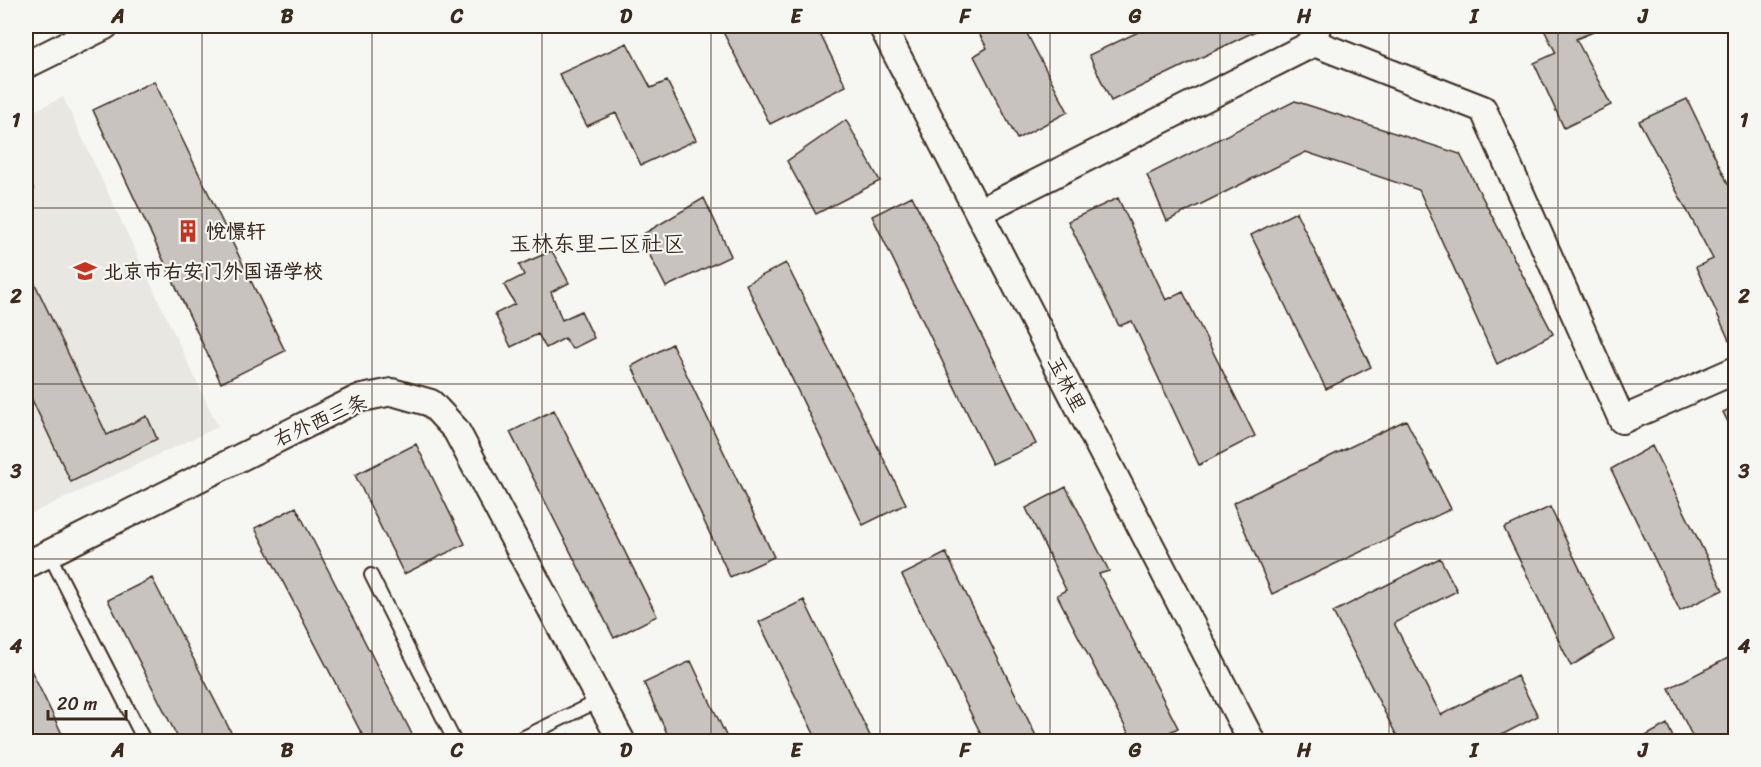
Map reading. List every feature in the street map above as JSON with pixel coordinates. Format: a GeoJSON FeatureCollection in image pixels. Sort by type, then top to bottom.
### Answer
{"type":"FeatureCollection","features":[{"type":"Feature","properties":{"kind":"street"},"geometry":{"type":"LineString","coordinates":[[26,65],[71,33],[105,26]]}},
{"type":"Feature","properties":{"kind":"street","name":"玉林里"},"geometry":{"type":"LineString","coordinates":[[882,26],[1252,741]]}},
{"type":"Feature","properties":{"kind":"street"},"geometry":{"type":"LineString","coordinates":[[979,212],[1316,34],[1483,109],[1622,420],[1736,370]]}},
{"type":"Feature","properties":{"kind":"street","name":"右外西三条"},"geometry":{"type":"LineString","coordinates":[[26,565],[357,399],[392,392],[431,403],[456,430],[622,741]]}},
{"type":"Feature","properties":{"kind":"lane"},"geometry":{"type":"LineString","coordinates":[[49,554],[145,741]]}},
{"type":"Feature","properties":{"kind":"lane"},"geometry":{"type":"LineString","coordinates":[[371,575],[455,741]]}},
{"type":"Feature","properties":{"kind":"lane"},"geometry":{"type":"LineString","coordinates":[[514,741],[600,700]]}},
{"type":"Feature","properties":{"kind":"shaded area","name":"北京市右安门外国语学校"},"geometry":{"type":"Polygon","coordinates":[[[63,97],[218,427],[26,516],[26,115],[63,97]]]}},
{"type":"Feature","properties":{"kind":"building"},"geometry":{"type":"Polygon","coordinates":[[[720,26],[816,26],[846,86],[770,124],[720,26]]]}},
{"type":"Feature","properties":{"kind":"building"},"geometry":{"type":"Polygon","coordinates":[[[975,26],[1029,26],[1024,28],[1068,112],[1017,139],[974,56],[987,48],[975,26]]]}},
{"type":"Feature","properties":{"kind":"building"},"geometry":{"type":"Polygon","coordinates":[[[1151,26],[1266,26],[1111,101],[1089,55],[1151,26]]]}},
{"type":"Feature","properties":{"kind":"building"},"geometry":{"type":"Polygon","coordinates":[[[1542,26],[1590,26],[1593,32],[1576,39],[1611,105],[1564,128],[1534,63],[1556,53],[1542,26]]]}},
{"type":"Feature","properties":{"kind":"building"},"geometry":{"type":"Polygon","coordinates":[[[627,43],[651,88],[667,81],[696,140],[641,165],[616,113],[587,126],[559,74],[627,43]]]}},
{"type":"Feature","properties":{"kind":"building","name":"悦憬轩"},"geometry":{"type":"Polygon","coordinates":[[[154,81],[285,351],[221,383],[93,110],[154,81]]]}},
{"type":"Feature","properties":{"kind":"building"},"geometry":{"type":"Polygon","coordinates":[[[1687,99],[1736,200],[1736,337],[1729,340],[1696,267],[1713,259],[1639,121],[1687,99]]]}},
{"type":"Feature","properties":{"kind":"building"},"geometry":{"type":"Polygon","coordinates":[[[1295,101],[1460,154],[1553,334],[1497,364],[1419,190],[1306,152],[1167,221],[1147,175],[1295,101]]]}},
{"type":"Feature","properties":{"kind":"building"},"geometry":{"type":"Polygon","coordinates":[[[846,120],[880,181],[816,214],[787,161],[846,120]]]}},
{"type":"Feature","properties":{"kind":"building"},"geometry":{"type":"Polygon","coordinates":[[[26,173],[34,190],[26,194],[26,173]]]}},
{"type":"Feature","properties":{"kind":"building"},"geometry":{"type":"Polygon","coordinates":[[[912,196],[1036,444],[992,464],[872,216],[912,196]]]}},
{"type":"Feature","properties":{"kind":"building"},"geometry":{"type":"Polygon","coordinates":[[[704,198],[731,256],[666,287],[640,236],[704,198]]]}},
{"type":"Feature","properties":{"kind":"building"},"geometry":{"type":"Polygon","coordinates":[[[1118,198],[1166,300],[1183,292],[1255,436],[1199,465],[1132,321],[1119,326],[1068,221],[1118,198]]]}},
{"type":"Feature","properties":{"kind":"building"},"geometry":{"type":"Polygon","coordinates":[[[1296,212],[1371,367],[1326,389],[1251,235],[1296,212]]]}},
{"type":"Feature","properties":{"kind":"building"},"geometry":{"type":"Polygon","coordinates":[[[552,251],[569,283],[551,292],[562,320],[581,311],[594,338],[572,349],[565,338],[546,348],[538,334],[511,347],[495,314],[515,304],[504,285],[524,275],[519,265],[552,251]]]}},
{"type":"Feature","properties":{"kind":"building"},"geometry":{"type":"Polygon","coordinates":[[[786,263],[906,504],[863,525],[746,284],[786,263]]]}},
{"type":"Feature","properties":{"kind":"building"},"geometry":{"type":"Polygon","coordinates":[[[26,265],[107,435],[147,416],[157,439],[71,482],[26,387],[26,265]]]}},
{"type":"Feature","properties":{"kind":"building"},"geometry":{"type":"Polygon","coordinates":[[[672,344],[774,557],[730,577],[632,366],[672,344]]]}},
{"type":"Feature","properties":{"kind":"building"},"geometry":{"type":"Polygon","coordinates":[[[1736,406],[1736,438],[1723,412],[1736,406]]]}},
{"type":"Feature","properties":{"kind":"building"},"geometry":{"type":"Polygon","coordinates":[[[554,410],[657,616],[614,638],[510,432],[554,410]]]}},
{"type":"Feature","properties":{"kind":"building"},"geometry":{"type":"Polygon","coordinates":[[[1406,420],[1451,509],[1272,594],[1233,503],[1406,420]]]}},
{"type":"Feature","properties":{"kind":"building"},"geometry":{"type":"Polygon","coordinates":[[[416,444],[465,544],[404,574],[355,475],[416,444]]]}},
{"type":"Feature","properties":{"kind":"building"},"geometry":{"type":"Polygon","coordinates":[[[1652,446],[1723,590],[1680,611],[1611,469],[1652,446]]]}},
{"type":"Feature","properties":{"kind":"building"},"geometry":{"type":"Polygon","coordinates":[[[1066,487],[1109,571],[1099,574],[1178,728],[1150,742],[1133,742],[1057,595],[1066,590],[1026,508],[1066,487]]]}},
{"type":"Feature","properties":{"kind":"building"},"geometry":{"type":"Polygon","coordinates":[[[296,507],[416,742],[366,742],[255,528],[296,507]]]}},
{"type":"Feature","properties":{"kind":"building"},"geometry":{"type":"Polygon","coordinates":[[[1550,507],[1614,640],[1571,666],[1504,528],[1550,507]]]}},
{"type":"Feature","properties":{"kind":"building"},"geometry":{"type":"Polygon","coordinates":[[[946,553],[1039,742],[985,742],[902,575],[946,553]]]}},
{"type":"Feature","properties":{"kind":"building"},"geometry":{"type":"Polygon","coordinates":[[[1440,558],[1457,591],[1394,623],[1441,715],[1517,676],[1538,716],[1488,742],[1400,742],[1333,612],[1440,558]]]}},
{"type":"Feature","properties":{"kind":"building"},"geometry":{"type":"Polygon","coordinates":[[[152,578],[236,742],[180,742],[108,600],[152,578]]]}},
{"type":"Feature","properties":{"kind":"building"},"geometry":{"type":"Polygon","coordinates":[[[804,600],[873,742],[818,742],[759,622],[804,600]]]}},
{"type":"Feature","properties":{"kind":"building"},"geometry":{"type":"Polygon","coordinates":[[[1736,654],[1736,732],[1716,742],[1695,742],[1669,688],[1736,654]]]}},
{"type":"Feature","properties":{"kind":"building"},"geometry":{"type":"Polygon","coordinates":[[[26,660],[66,742],[26,742],[26,660]]]}},
{"type":"Feature","properties":{"kind":"building"},"geometry":{"type":"Polygon","coordinates":[[[691,661],[729,742],[671,742],[644,683],[691,661]]]}},
{"type":"Feature","properties":{"kind":"building"},"geometry":{"type":"Polygon","coordinates":[[[1667,724],[1675,742],[1635,742],[1667,724]]]}},
{"type":"Feature","properties":{"kind":"building"},"geometry":{"type":"Polygon","coordinates":[[[569,734],[573,742],[555,742],[569,734]]]}},
{"type":"Feature","properties":{"kind":"place","name":"悦憬轩"},"geometry":{"type":"Point","coordinates":[188,231]}},
{"type":"Feature","properties":{"kind":"place","name":"北京市右安门外国语学校"},"geometry":{"type":"Point","coordinates":[85,271]}},
{"type":"Feature","properties":{"kind":"district","name":"玉林东里二区社区"},"geometry":{"type":"Point","coordinates":[597,243]}}]}
